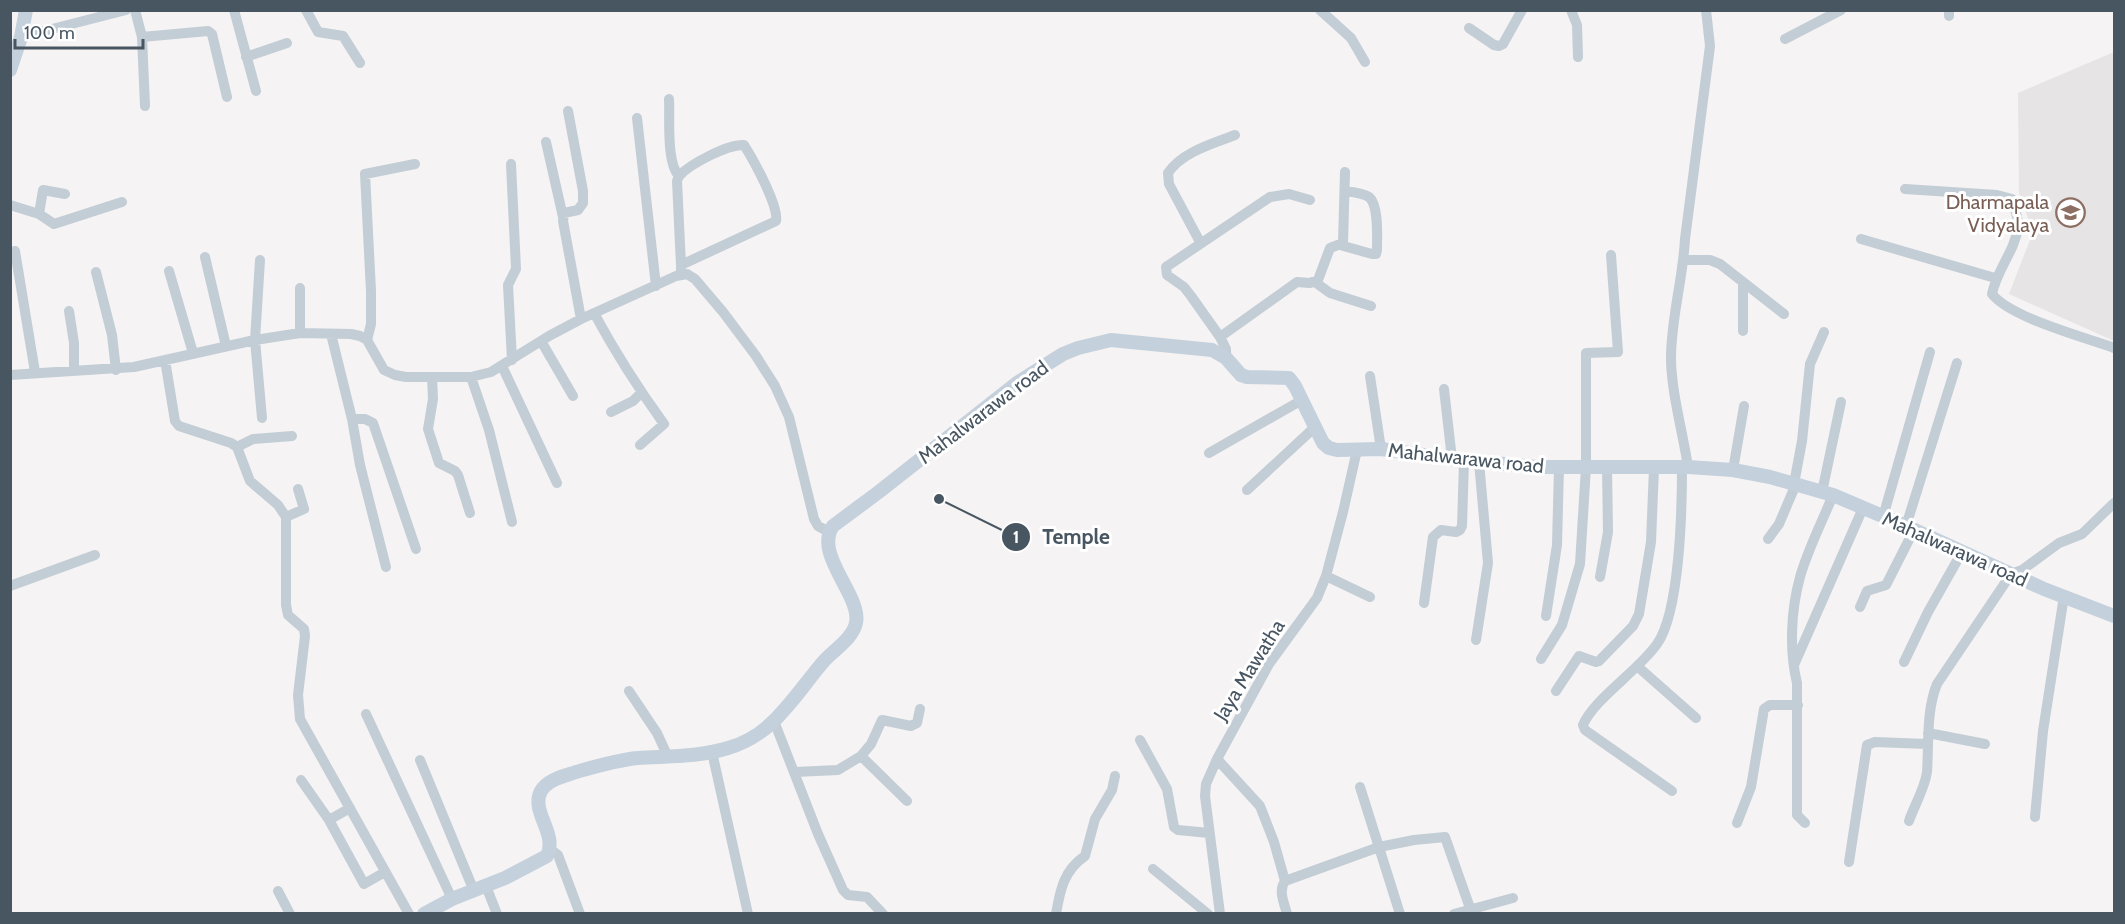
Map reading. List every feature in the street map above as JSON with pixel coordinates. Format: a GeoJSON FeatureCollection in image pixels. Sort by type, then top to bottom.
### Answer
{"type":"FeatureCollection","features":[{"type":"Feature","properties":{"kind":"street"},"geometry":{"type":"LineString","coordinates":[[10,70],[21,37],[26,10]]}},
{"type":"Feature","properties":{"kind":"street"},"geometry":{"type":"LineString","coordinates":[[21,37],[126,10]]}},
{"type":"Feature","properties":{"kind":"street"},"geometry":{"type":"LineString","coordinates":[[135,10],[142,37],[145,106]]}},
{"type":"Feature","properties":{"kind":"street"},"geometry":{"type":"LineString","coordinates":[[234,10],[256,92]]}},
{"type":"Feature","properties":{"kind":"street"},"geometry":{"type":"LineString","coordinates":[[306,10],[318,32],[343,36],[360,63]]}},
{"type":"Feature","properties":{"kind":"street"},"geometry":{"type":"LineString","coordinates":[[1320,10],[1352,39],[1365,62]]}},
{"type":"Feature","properties":{"kind":"street"},"geometry":{"type":"LineString","coordinates":[[1469,28],[1499,46],[1503,44],[1522,10]]}},
{"type":"Feature","properties":{"kind":"street"},"geometry":{"type":"LineString","coordinates":[[1571,10],[1577,25],[1578,57]]}},
{"type":"Feature","properties":{"kind":"street"},"geometry":{"type":"LineString","coordinates":[[1672,791],[1583,728],[1584,722],[1599,704],[1658,643],[1666,625],[1672,598],[1685,467],[1671,348],[1710,46],[1706,10]]}},
{"type":"Feature","properties":{"kind":"street"},"geometry":{"type":"LineString","coordinates":[[1785,39],[1841,10]]}},
{"type":"Feature","properties":{"kind":"street"},"geometry":{"type":"LineString","coordinates":[[142,37],[208,31],[212,34],[227,97]]}},
{"type":"Feature","properties":{"kind":"street"},"geometry":{"type":"LineString","coordinates":[[246,57],[287,44]]}},
{"type":"Feature","properties":{"kind":"street"},"geometry":{"type":"LineString","coordinates":[[669,99],[671,153],[673,168],[679,176]]}},
{"type":"Feature","properties":{"kind":"street"},"geometry":{"type":"LineString","coordinates":[[563,217],[564,213],[581,208],[583,203],[583,191],[568,111]]}},
{"type":"Feature","properties":{"kind":"street"},"geometry":{"type":"LineString","coordinates":[[637,118],[656,286]]}},
{"type":"Feature","properties":{"kind":"street"},"geometry":{"type":"LineString","coordinates":[[1200,242],[1169,184],[1168,173],[1172,167],[1193,152],[1234,135]]}},
{"type":"Feature","properties":{"kind":"street"},"geometry":{"type":"LineString","coordinates":[[546,142],[563,217],[581,319]]}},
{"type":"Feature","properties":{"kind":"street"},"geometry":{"type":"LineString","coordinates":[[10,375],[74,370],[116,370],[255,340],[300,333],[351,334],[367,340],[384,369],[395,375],[406,377],[471,376],[491,372],[581,319],[656,286],[681,269],[772,223],[777,217],[772,202],[744,145],[731,147],[712,155],[679,176],[677,181],[681,269],[695,279],[723,312],[756,356],[774,386],[789,417],[814,519],[818,526],[828,532],[828,547],[854,607],[856,623],[852,632],[825,660],[774,721],[743,742],[712,752],[638,758],[598,765],[559,778],[544,786],[539,802],[550,837],[550,849],[542,860],[452,898],[423,914]]}},
{"type":"Feature","properties":{"kind":"street"},"geometry":{"type":"LineString","coordinates":[[367,340],[371,324],[371,291],[365,174],[415,164]]}},
{"type":"Feature","properties":{"kind":"street"},"geometry":{"type":"LineString","coordinates":[[511,164],[516,269],[508,285],[512,360]]}},
{"type":"Feature","properties":{"kind":"street"},"geometry":{"type":"LineString","coordinates":[[1340,245],[1344,240],[1345,172]]}},
{"type":"Feature","properties":{"kind":"street"},"geometry":{"type":"LineString","coordinates":[[1905,189],[1997,195],[2012,199],[2019,226],[2011,250],[1995,278],[1992,294],[1999,303],[2039,321],[2115,348]]}},
{"type":"Feature","properties":{"kind":"street"},"geometry":{"type":"LineString","coordinates":[[39,214],[43,190],[65,194]]}},
{"type":"Feature","properties":{"kind":"street"},"geometry":{"type":"LineString","coordinates":[[1315,282],[1318,280],[1330,248],[1340,245],[1376,254],[1375,206],[1371,198],[1365,195],[1345,191]]}},
{"type":"Feature","properties":{"kind":"street"},"geometry":{"type":"LineString","coordinates":[[1226,358],[1226,349],[1220,337],[1184,287],[1172,280],[1166,271],[1169,263],[1270,197],[1289,194],[1310,200]]}},
{"type":"Feature","properties":{"kind":"street"},"geometry":{"type":"LineString","coordinates":[[10,205],[39,214],[54,224],[122,202]]}},
{"type":"Feature","properties":{"kind":"street"},"geometry":{"type":"LineString","coordinates":[[1861,239],[1995,278]]}},
{"type":"Feature","properties":{"kind":"street"},"geometry":{"type":"LineString","coordinates":[[15,251],[35,372]]}},
{"type":"Feature","properties":{"kind":"street"},"geometry":{"type":"LineString","coordinates":[[1541,659],[1562,625],[1580,564],[1586,467],[1587,353],[1618,352],[1611,255]]}},
{"type":"Feature","properties":{"kind":"street"},"geometry":{"type":"LineString","coordinates":[[205,257],[226,346]]}},
{"type":"Feature","properties":{"kind":"street"},"geometry":{"type":"LineString","coordinates":[[260,260],[255,340],[262,418]]}},
{"type":"Feature","properties":{"kind":"street"},"geometry":{"type":"LineString","coordinates":[[1684,260],[1715,262],[1784,314]]}},
{"type":"Feature","properties":{"kind":"street"},"geometry":{"type":"LineString","coordinates":[[169,271],[193,353]]}},
{"type":"Feature","properties":{"kind":"street"},"geometry":{"type":"LineString","coordinates":[[96,272],[112,335],[116,370]]}},
{"type":"Feature","properties":{"kind":"street"},"geometry":{"type":"LineString","coordinates":[[1220,337],[1298,282],[1315,282],[1330,293],[1371,306]]}},
{"type":"Feature","properties":{"kind":"street"},"geometry":{"type":"LineString","coordinates":[[1743,282],[1743,331]]}},
{"type":"Feature","properties":{"kind":"street"},"geometry":{"type":"LineString","coordinates":[[300,288],[300,333]]}},
{"type":"Feature","properties":{"kind":"street"},"geometry":{"type":"LineString","coordinates":[[69,311],[74,343],[74,370]]}},
{"type":"Feature","properties":{"kind":"street"},"geometry":{"type":"LineString","coordinates":[[594,313],[641,393],[664,424],[640,445]]}},
{"type":"Feature","properties":{"kind":"street"},"geometry":{"type":"LineString","coordinates":[[1768,539],[1779,524],[1795,484],[1810,364],[1824,332]]}},
{"type":"Feature","properties":{"kind":"street"},"geometry":{"type":"LineString","coordinates":[[331,334],[352,418],[360,465],[386,567]]}},
{"type":"Feature","properties":{"kind":"street"},"geometry":{"type":"LineString","coordinates":[[541,341],[573,396]]}},
{"type":"Feature","properties":{"kind":"street","name":"Mahalwarawa road"},"geometry":{"type":"LineString","coordinates":[[828,532],[838,521],[880,491],[1017,383],[1063,354],[1097,342],[1128,341],[1212,350],[1226,358],[1241,375],[1289,378],[1323,442],[1329,448],[1337,450],[1381,449],[1458,460],[1559,467],[1685,467],[1733,470],[1827,494],[1910,528],[2011,574],[2115,616]]}},
{"type":"Feature","properties":{"kind":"street"},"geometry":{"type":"LineString","coordinates":[[1883,517],[1930,352]]}},
{"type":"Feature","properties":{"kind":"street"},"geometry":{"type":"LineString","coordinates":[[165,360],[175,421],[186,429],[237,447],[250,481],[278,505],[286,517],[286,605],[288,615],[304,629],[305,636],[298,695],[300,719],[408,914]]}},
{"type":"Feature","properties":{"kind":"street"},"geometry":{"type":"LineString","coordinates":[[1860,607],[1867,591],[1886,585],[1910,528],[1957,363]]}},
{"type":"Feature","properties":{"kind":"street"},"geometry":{"type":"LineString","coordinates":[[502,366],[557,483]]}},
{"type":"Feature","properties":{"kind":"street"},"geometry":{"type":"LineString","coordinates":[[471,376],[489,430],[512,522]]}},
{"type":"Feature","properties":{"kind":"street"},"geometry":{"type":"LineString","coordinates":[[1370,376],[1381,449]]}},
{"type":"Feature","properties":{"kind":"street"},"geometry":{"type":"LineString","coordinates":[[432,377],[433,399],[428,423],[429,436],[439,463],[458,475],[470,513]]}},
{"type":"Feature","properties":{"kind":"street"},"geometry":{"type":"LineString","coordinates":[[1425,603],[1433,537],[1441,530],[1456,532],[1462,526],[1458,460],[1444,389]]}},
{"type":"Feature","properties":{"kind":"street"},"geometry":{"type":"LineString","coordinates":[[611,412],[633,401],[641,393]]}},
{"type":"Feature","properties":{"kind":"street"},"geometry":{"type":"LineString","coordinates":[[1209,453],[1302,400]]}},
{"type":"Feature","properties":{"kind":"street"},"geometry":{"type":"LineString","coordinates":[[1805,823],[1797,815],[1798,705],[1791,634],[1800,577],[1827,494],[1841,402]]}},
{"type":"Feature","properties":{"kind":"street"},"geometry":{"type":"LineString","coordinates":[[1733,470],[1744,406]]}},
{"type":"Feature","properties":{"kind":"street"},"geometry":{"type":"LineString","coordinates":[[352,418],[365,419],[373,423],[416,549]]}},
{"type":"Feature","properties":{"kind":"street"},"geometry":{"type":"LineString","coordinates":[[1247,490],[1315,427]]}},
{"type":"Feature","properties":{"kind":"street"},"geometry":{"type":"LineString","coordinates":[[237,447],[253,439],[292,436]]}},
{"type":"Feature","properties":{"kind":"street","name":"Jaya Mawatha"},"geometry":{"type":"LineString","coordinates":[[1220,914],[1204,791],[1217,759],[1269,664],[1317,598],[1326,576],[1357,450]]}},
{"type":"Feature","properties":{"kind":"street"},"geometry":{"type":"LineString","coordinates":[[1476,640],[1488,563],[1479,462]]}},
{"type":"Feature","properties":{"kind":"street"},"geometry":{"type":"LineString","coordinates":[[1546,616],[1557,545],[1559,467]]}},
{"type":"Feature","properties":{"kind":"street"},"geometry":{"type":"LineString","coordinates":[[1600,577],[1608,532],[1607,467]]}},
{"type":"Feature","properties":{"kind":"street"},"geometry":{"type":"LineString","coordinates":[[1556,691],[1579,656],[1599,661],[1633,626],[1639,614],[1651,542],[1654,468]]}},
{"type":"Feature","properties":{"kind":"street"},"geometry":{"type":"LineString","coordinates":[[286,517],[304,509],[298,489]]}},
{"type":"Feature","properties":{"kind":"street"},"geometry":{"type":"LineString","coordinates":[[1908,821],[1927,775],[1928,739],[1933,694],[1937,684],[2011,574],[2022,570],[2059,543],[2082,534],[2115,503]]}},
{"type":"Feature","properties":{"kind":"street"},"geometry":{"type":"LineString","coordinates":[[1793,667],[1863,508]]}},
{"type":"Feature","properties":{"kind":"street"},"geometry":{"type":"LineString","coordinates":[[1904,662],[1928,612],[1962,552]]}},
{"type":"Feature","properties":{"kind":"street"},"geometry":{"type":"LineString","coordinates":[[10,586],[95,555]]}},
{"type":"Feature","properties":{"kind":"street"},"geometry":{"type":"LineString","coordinates":[[1326,576],[1370,597]]}},
{"type":"Feature","properties":{"kind":"street"},"geometry":{"type":"LineString","coordinates":[[2035,816],[2043,731],[2064,596]]}},
{"type":"Feature","properties":{"kind":"street"},"geometry":{"type":"LineString","coordinates":[[1637,666],[1696,718]]}},
{"type":"Feature","properties":{"kind":"street"},"geometry":{"type":"LineString","coordinates":[[629,691],[651,723],[668,757]]}},
{"type":"Feature","properties":{"kind":"street"},"geometry":{"type":"LineString","coordinates":[[1737,823],[1751,787],[1764,709],[1770,705],[1798,705]]}},
{"type":"Feature","properties":{"kind":"street"},"geometry":{"type":"LineString","coordinates":[[795,772],[838,770],[861,756],[871,744],[882,720],[915,725],[920,709]]}},
{"type":"Feature","properties":{"kind":"street"},"geometry":{"type":"LineString","coordinates":[[366,714],[452,898]]}},
{"type":"Feature","properties":{"kind":"street"},"geometry":{"type":"LineString","coordinates":[[774,721],[818,834],[843,890],[848,895],[867,897],[883,914]]}},
{"type":"Feature","properties":{"kind":"street"},"geometry":{"type":"LineString","coordinates":[[1849,862],[1867,745],[1875,742],[1928,739],[1985,744]]}},
{"type":"Feature","properties":{"kind":"street"},"geometry":{"type":"LineString","coordinates":[[1140,740],[1167,789],[1173,827],[1178,830],[1209,833]]}},
{"type":"Feature","properties":{"kind":"street"},"geometry":{"type":"LineString","coordinates":[[712,752],[748,914]]}},
{"type":"Feature","properties":{"kind":"street"},"geometry":{"type":"LineString","coordinates":[[861,756],[907,801]]}},
{"type":"Feature","properties":{"kind":"street"},"geometry":{"type":"LineString","coordinates":[[1217,759],[1260,806],[1285,880]]}},
{"type":"Feature","properties":{"kind":"street"},"geometry":{"type":"LineString","coordinates":[[420,760],[480,888],[497,914]]}},
{"type":"Feature","properties":{"kind":"street"},"geometry":{"type":"LineString","coordinates":[[1056,914],[1070,867],[1085,856],[1095,819],[1112,790],[1115,776]]}},
{"type":"Feature","properties":{"kind":"street"},"geometry":{"type":"LineString","coordinates":[[302,780],[328,820],[363,884],[385,872]]}},
{"type":"Feature","properties":{"kind":"street"},"geometry":{"type":"LineString","coordinates":[[1360,786],[1400,914]]}},
{"type":"Feature","properties":{"kind":"street"},"geometry":{"type":"LineString","coordinates":[[328,820],[350,808]]}},
{"type":"Feature","properties":{"kind":"street"},"geometry":{"type":"LineString","coordinates":[[1287,914],[1281,893],[1281,886],[1285,880],[1379,847],[1445,837],[1470,908]]}},
{"type":"Feature","properties":{"kind":"street"},"geometry":{"type":"LineString","coordinates":[[550,849],[558,855],[580,914]]}},
{"type":"Feature","properties":{"kind":"street"},"geometry":{"type":"LineString","coordinates":[[1153,869],[1208,914]]}},
{"type":"Feature","properties":{"kind":"street"},"geometry":{"type":"LineString","coordinates":[[278,891],[290,914]]}},
{"type":"Feature","properties":{"kind":"street"},"geometry":{"type":"LineString","coordinates":[[1454,914],[1513,898]]}},
{"type":"Feature","properties":{"kind":"shaded area","name":"Dharmapala Vidyalaya"},"geometry":{"type":"Polygon","coordinates":[[[2114,52],[2114,341],[2009,294],[2033,232],[2019,193],[2018,93],[2114,52]]]}},
{"type":"Feature","properties":{"kind":"place","name":"Dharmapala Vidyalaya"},"geometry":{"type":"Point","coordinates":[2070,213]}},
{"type":"Feature","properties":{"kind":"place","name":"Temple"},"geometry":{"type":"Point","coordinates":[939,499]}}]}
